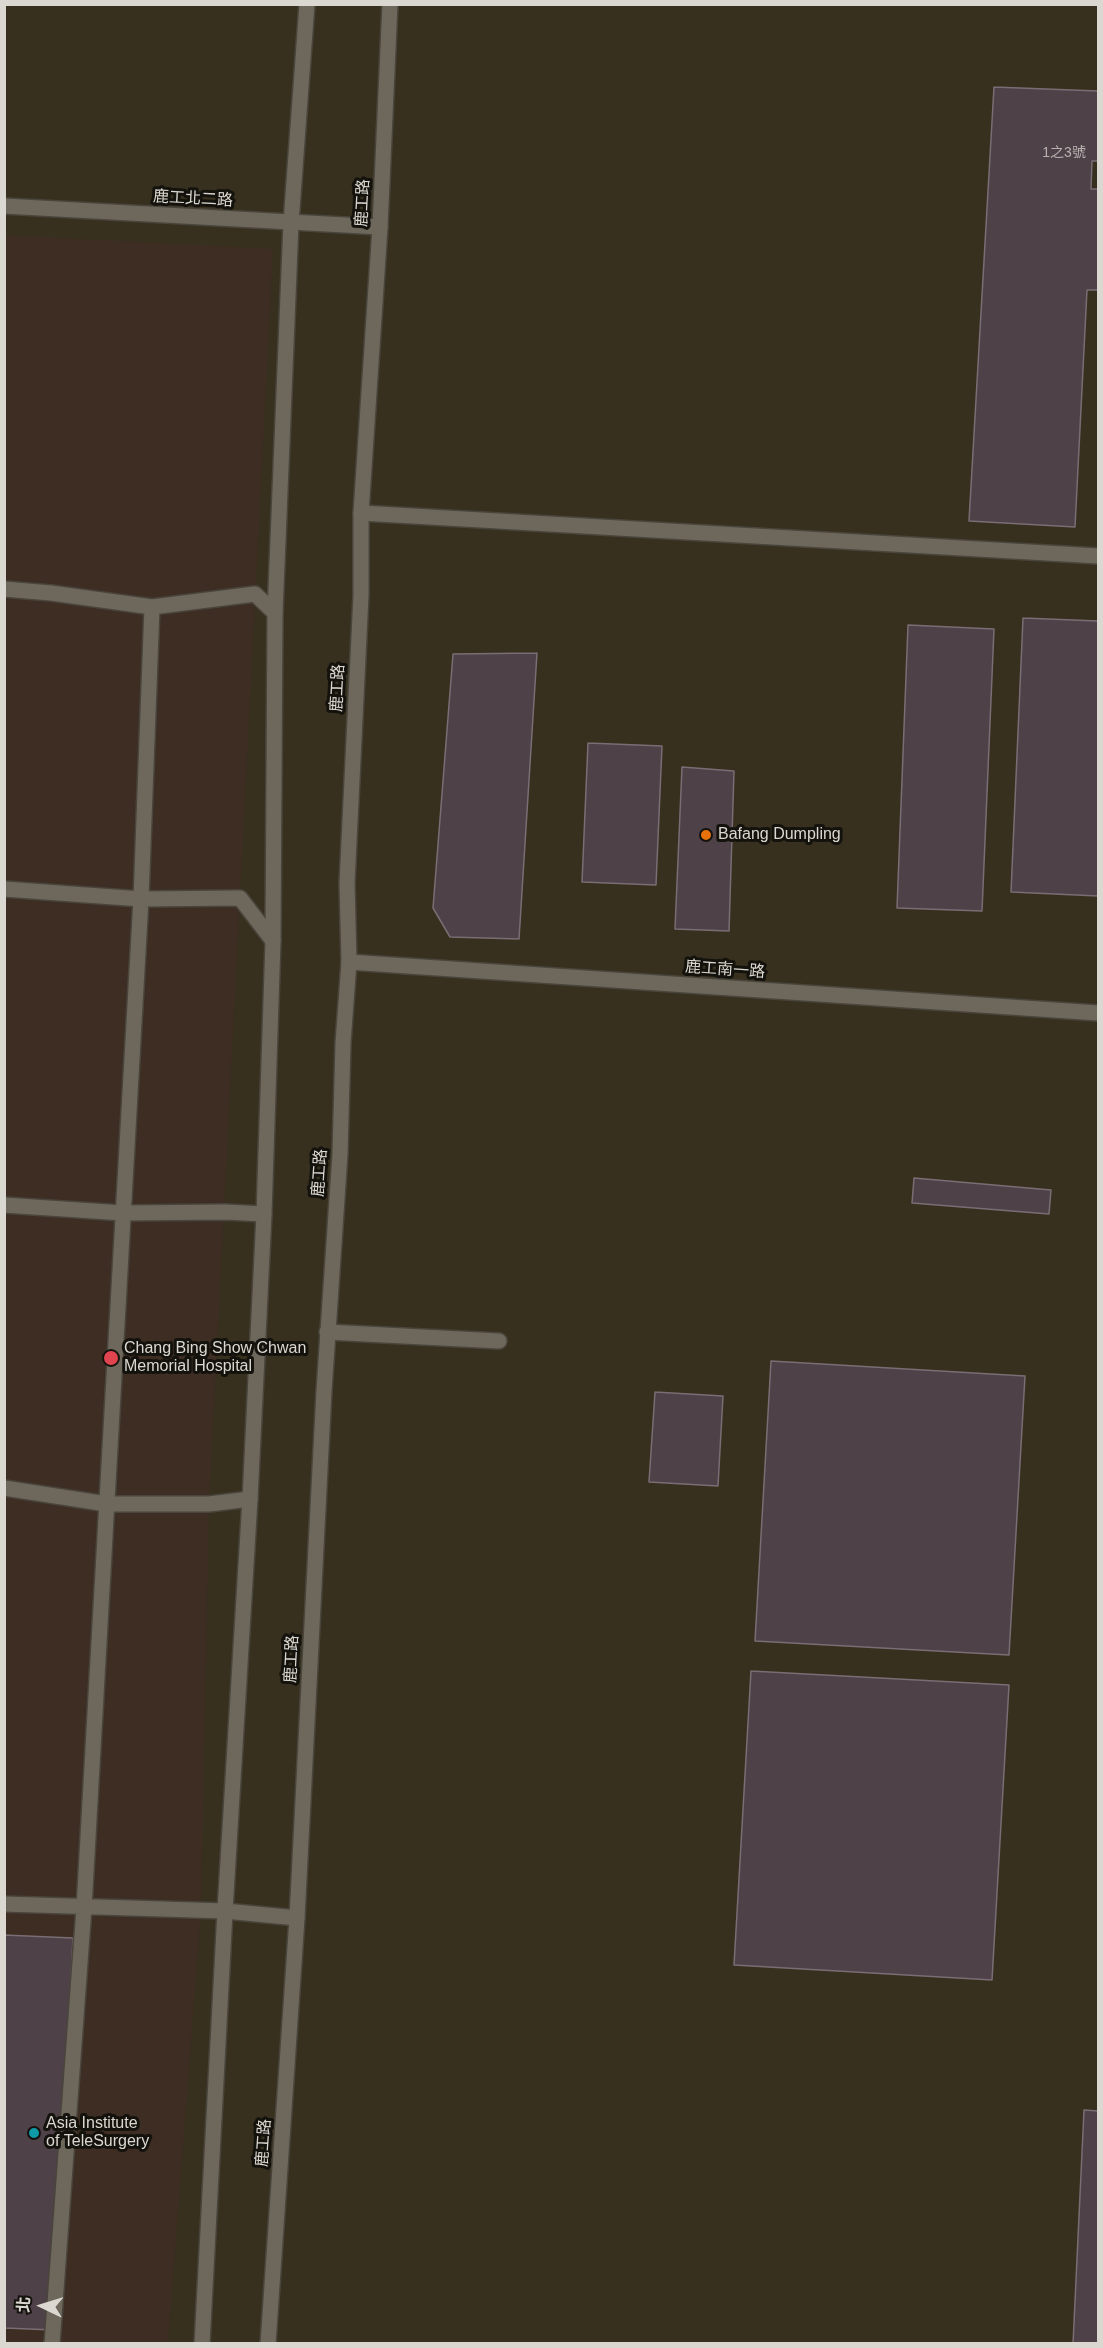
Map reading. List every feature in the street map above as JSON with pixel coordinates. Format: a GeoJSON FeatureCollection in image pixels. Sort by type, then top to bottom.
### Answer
{"type":"FeatureCollection","features":[{"type":"Feature","properties":{"kind":"street"},"geometry":{"type":"LineString","coordinates":[[202,2343],[264,1214],[273,941],[275,614],[291,223],[307,4]]}},
{"type":"Feature","properties":{"kind":"street","name":"鹿工路"},"geometry":{"type":"LineString","coordinates":[[268,2343],[297,1918],[327,1332],[340,1154],[343,1044],[349,962],[347,884],[361,595],[361,513],[380,227],[390,4]]}},
{"type":"Feature","properties":{"kind":"street","name":"鹿工北二路"},"geometry":{"type":"LineString","coordinates":[[4,206],[380,227]]}},
{"type":"Feature","properties":{"kind":"street"},"geometry":{"type":"LineString","coordinates":[[361,513],[1098,556]]}},
{"type":"Feature","properties":{"kind":"street"},"geometry":{"type":"LineString","coordinates":[[4,590],[51,593],[152,606],[255,594],[275,614]]}},
{"type":"Feature","properties":{"kind":"street"},"geometry":{"type":"LineString","coordinates":[[52,2343],[84,1908],[141,899],[152,606]]}},
{"type":"Feature","properties":{"kind":"street"},"geometry":{"type":"LineString","coordinates":[[4,889],[141,899],[240,898],[273,941]]}},
{"type":"Feature","properties":{"kind":"street","name":"鹿工南一路"},"geometry":{"type":"LineString","coordinates":[[349,962],[1098,1013]]}},
{"type":"Feature","properties":{"kind":"street"},"geometry":{"type":"LineString","coordinates":[[4,1205],[123,1213],[264,1214]]}},
{"type":"Feature","properties":{"kind":"street"},"geometry":{"type":"LineString","coordinates":[[327,1332],[499,1341]]}},
{"type":"Feature","properties":{"kind":"street"},"geometry":{"type":"LineString","coordinates":[[4,1488],[106,1504],[209,1504],[250,1499]]}},
{"type":"Feature","properties":{"kind":"street"},"geometry":{"type":"LineString","coordinates":[[4,1904],[225,1911],[297,1918]]}},
{"type":"Feature","properties":{"kind":"shaded area"},"geometry":{"type":"Polygon","coordinates":[[[5,5],[1098,5],[1098,2343],[5,2343],[5,5]]]}},
{"type":"Feature","properties":{"kind":"shaded area","name":"Chang Bing Show Chwan Memorial Hospital"},"geometry":{"type":"Polygon","coordinates":[[[4,235],[273,249],[209,1504],[201,1911],[168,2343],[5,2343],[4,235]]]}},
{"type":"Feature","properties":{"kind":"building"},"geometry":{"type":"Polygon","coordinates":[[[994,87],[1098,91],[1098,161],[1092,161],[1091,189],[1098,189],[1098,290],[1087,290],[1075,527],[969,521],[994,87]]]}},
{"type":"Feature","properties":{"kind":"building"},"geometry":{"type":"Polygon","coordinates":[[[1023,618],[1098,621],[1098,896],[1011,892],[1023,618]]]}},
{"type":"Feature","properties":{"kind":"building"},"geometry":{"type":"Polygon","coordinates":[[[908,625],[994,629],[982,911],[897,908],[908,625]]]}},
{"type":"Feature","properties":{"kind":"building"},"geometry":{"type":"Polygon","coordinates":[[[537,653],[519,939],[450,937],[433,908],[453,654],[537,653]]]}},
{"type":"Feature","properties":{"kind":"building"},"geometry":{"type":"Polygon","coordinates":[[[588,743],[662,746],[656,885],[582,882],[588,743]]]}},
{"type":"Feature","properties":{"kind":"building"},"geometry":{"type":"Polygon","coordinates":[[[682,767],[734,771],[729,931],[675,929],[682,767]]]}},
{"type":"Feature","properties":{"kind":"building"},"geometry":{"type":"Polygon","coordinates":[[[914,1178],[1051,1190],[1049,1214],[912,1203],[914,1178]]]}},
{"type":"Feature","properties":{"kind":"building"},"geometry":{"type":"Polygon","coordinates":[[[771,1361],[1025,1376],[1009,1655],[755,1641],[771,1361]]]}},
{"type":"Feature","properties":{"kind":"building"},"geometry":{"type":"Polygon","coordinates":[[[655,1392],[723,1396],[718,1486],[649,1482],[655,1392]]]}},
{"type":"Feature","properties":{"kind":"building"},"geometry":{"type":"Polygon","coordinates":[[[751,1671],[1009,1685],[992,1980],[734,1965],[751,1671]]]}},
{"type":"Feature","properties":{"kind":"building","name":"Asia Institute of TeleSurgery"},"geometry":{"type":"Polygon","coordinates":[[[4,1935],[73,1938],[54,2330],[4,2328],[4,1935]]]}},
{"type":"Feature","properties":{"kind":"building"},"geometry":{"type":"Polygon","coordinates":[[[1084,2110],[1098,2111],[1098,2344],[1073,2344],[1084,2110]]]}},
{"type":"Feature","properties":{"kind":"place","name":"Bafang Dumpling"},"geometry":{"type":"Point","coordinates":[706,835]}},
{"type":"Feature","properties":{"kind":"place","name":"Chang Bing Show Chwan Memorial Hospital"},"geometry":{"type":"Point","coordinates":[111,1358]}},
{"type":"Feature","properties":{"kind":"place","name":"Asia Institute of TeleSurgery"},"geometry":{"type":"Point","coordinates":[34,2133]}}]}
